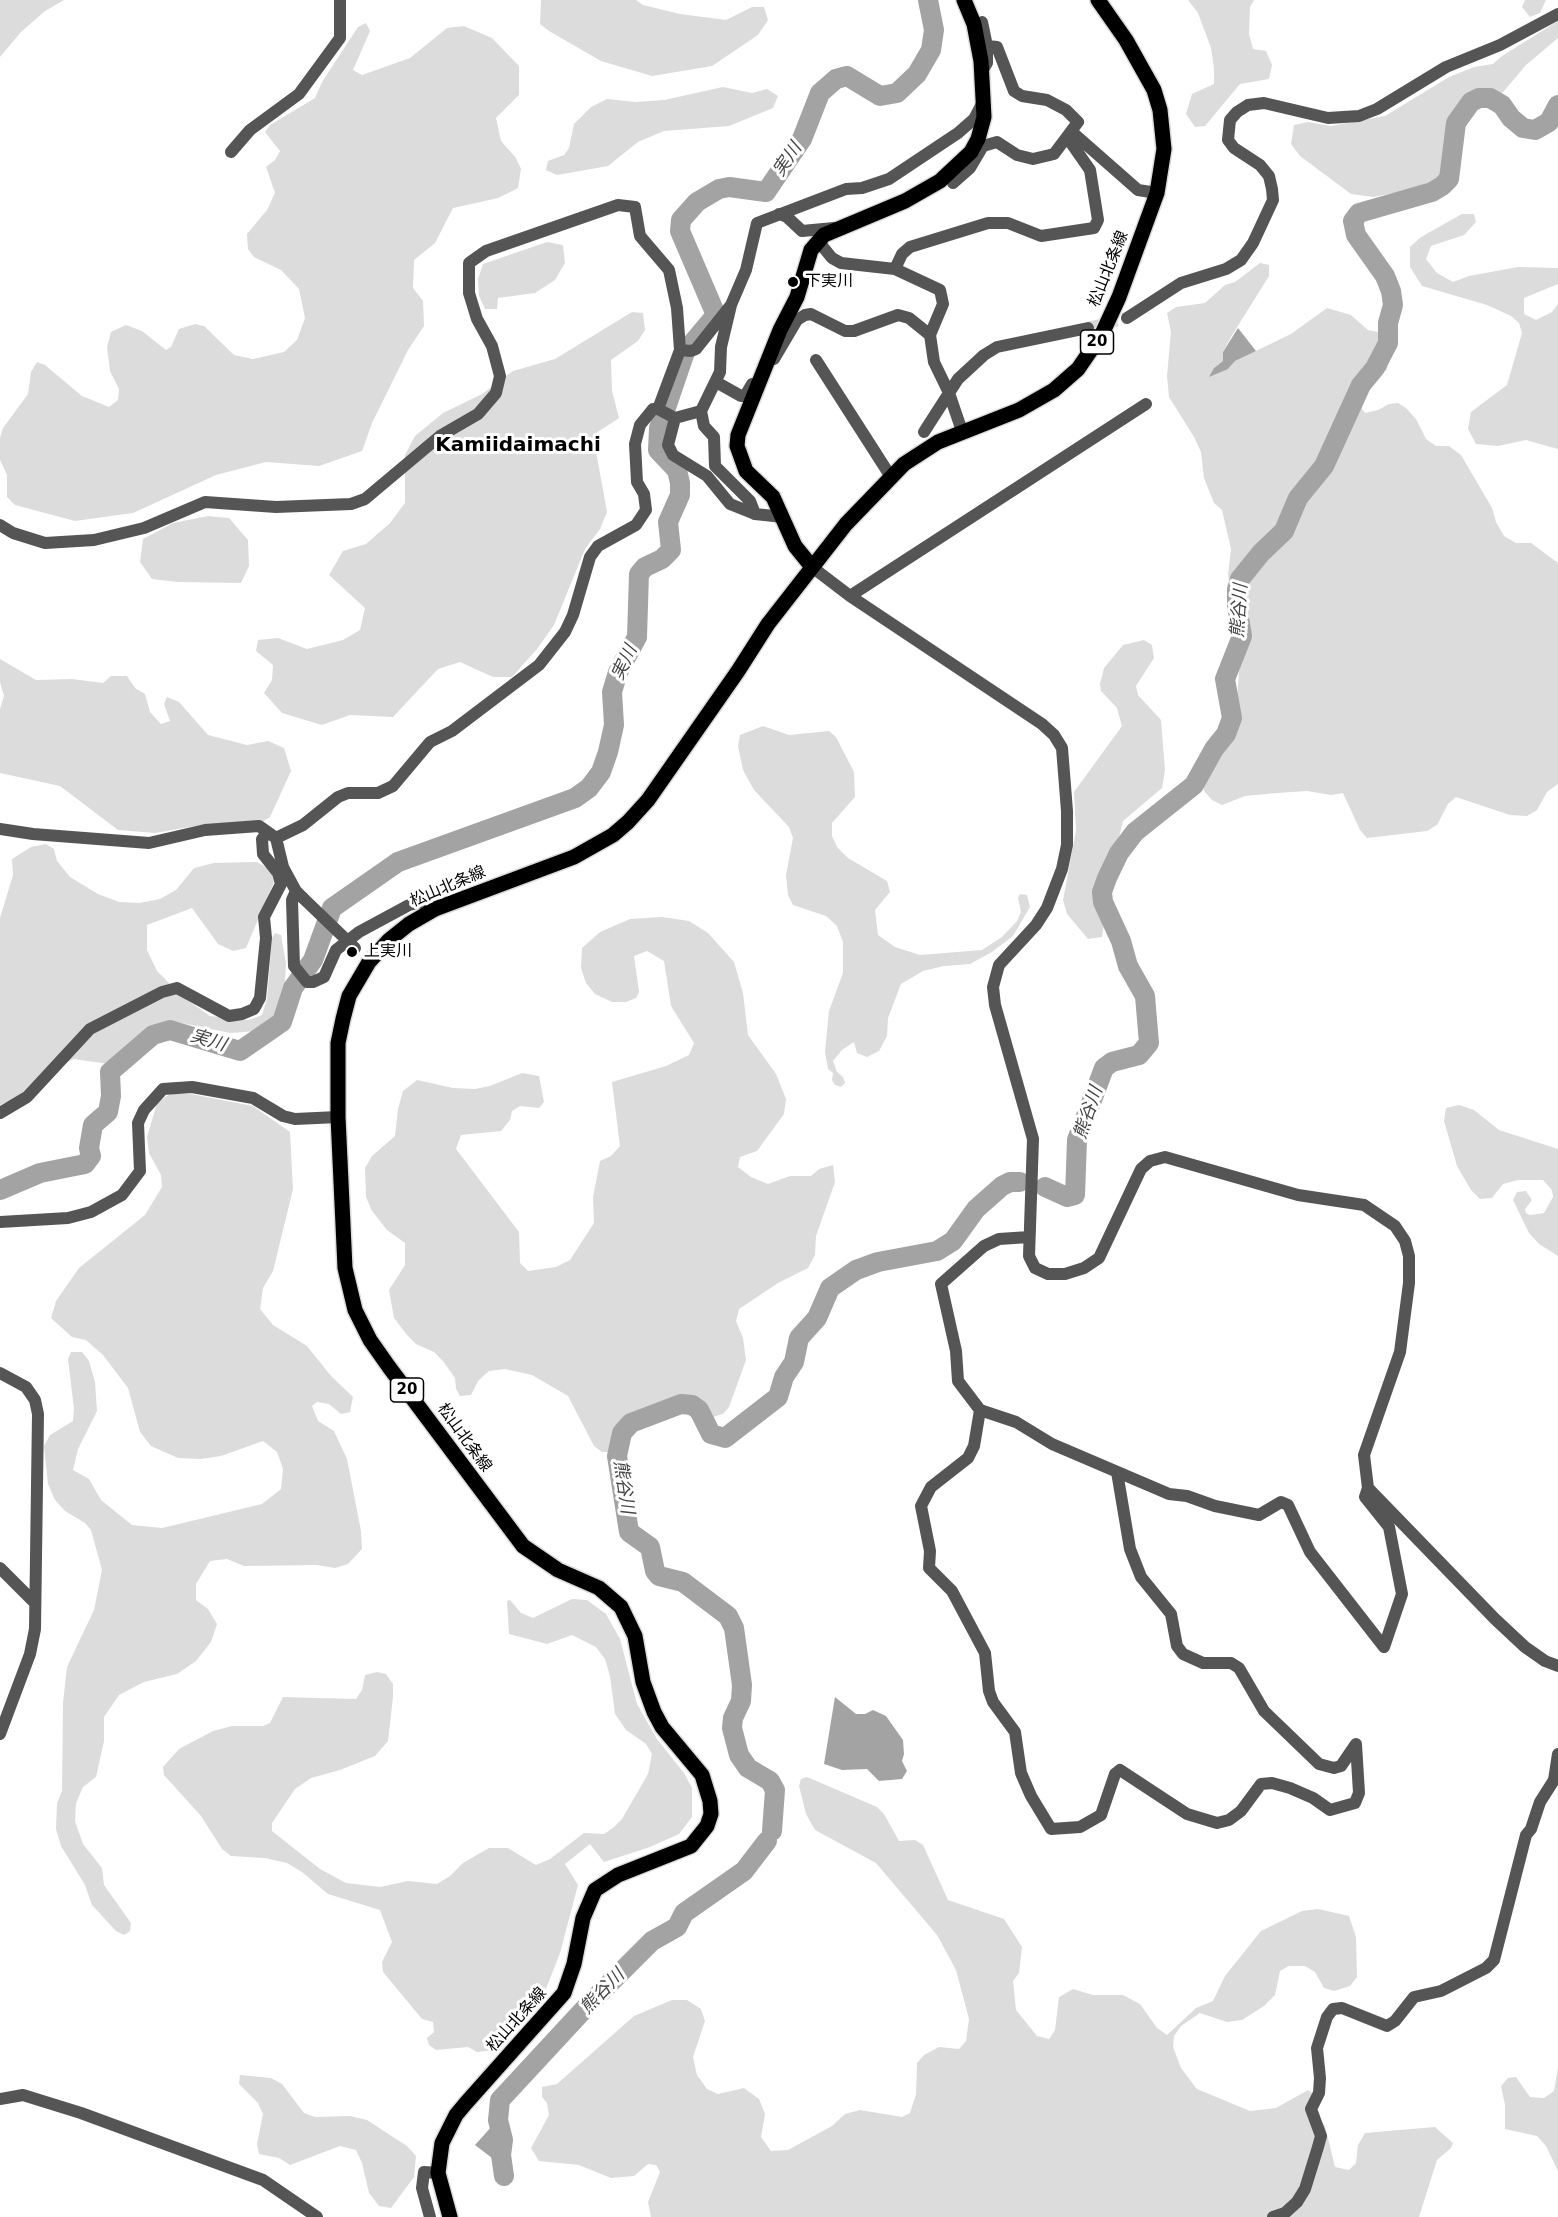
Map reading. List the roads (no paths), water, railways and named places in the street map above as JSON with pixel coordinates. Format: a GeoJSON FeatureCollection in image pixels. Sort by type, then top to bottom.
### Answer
{"type":"FeatureCollection","features":[{"type":"Feature","properties":{"kind":"main road"},"geometry":{"type":"LineString","coordinates":[[812,567],[795,546],[773,497],[746,471],[737,446],[738,435],[765,367],[797,297],[811,250],[818,241],[837,229],[905,201],[940,181],[974,153],[982,128],[981,69],[979,42],[964,0]]}},
{"type":"Feature","properties":{"kind":"main road","name":"松山北条線"},"geometry":{"type":"LineString","coordinates":[[450,2217],[438,2173],[442,2143],[456,2115],[564,1993],[574,1964],[583,1918],[596,1890],[618,1875],[691,1846],[707,1826],[711,1815],[710,1801],[702,1775],[662,1727],[647,1697],[635,1636],[621,1607],[598,1588],[558,1570],[522,1546],[370,1340],[355,1310],[345,1268],[338,1117],[338,1043],[349,996],[369,962],[389,940],[435,909],[574,856],[613,835],[648,800],[768,624],[812,567],[846,524],[891,477],[916,454],[962,431],[1019,410],[1054,390],[1078,369],[1102,334],[1157,193],[1164,149],[1160,110],[1154,90],[1126,40],[1098,0]]}},
{"type":"Feature","properties":{"kind":"street"},"geometry":{"type":"LineString","coordinates":[[231,152],[250,130],[299,94],[340,38],[340,0]]}},
{"type":"Feature","properties":{"kind":"street"},"geometry":{"type":"LineString","coordinates":[[1127,318],[1181,283],[1226,269],[1241,260],[1265,220],[1273,200],[1269,176],[1260,165],[1234,148],[1228,140],[1230,120],[1237,112],[1248,105],[1264,103],[1328,118],[1359,116],[1377,109],[1446,66],[1500,45],[1558,14]]}},
{"type":"Feature","properties":{"kind":"street"},"geometry":{"type":"LineString","coordinates":[[981,69],[986,67],[987,63],[987,46],[982,22]]}},
{"type":"Feature","properties":{"kind":"street"},"geometry":{"type":"LineString","coordinates":[[952,183],[970,168],[974,153],[983,146],[997,142],[1017,154],[1033,159],[1054,154],[1078,122],[1066,110],[1047,100],[1022,96],[1014,91],[997,47],[987,46]]}},
{"type":"Feature","properties":{"kind":"street"},"geometry":{"type":"LineString","coordinates":[[755,514],[750,501],[715,466],[714,437],[704,426],[701,411],[716,382],[722,364],[721,347],[731,305],[746,270],[757,223],[846,189],[862,188],[889,179],[958,134],[974,118],[983,102]]}},
{"type":"Feature","properties":{"kind":"street"},"geometry":{"type":"LineString","coordinates":[[1070,134],[1138,190],[1157,193]]}},
{"type":"Feature","properties":{"kind":"street"},"geometry":{"type":"LineString","coordinates":[[895,269],[902,254],[910,247],[988,223],[1008,223],[1041,236],[1094,228],[1098,220],[1090,170],[1070,134]]}},
{"type":"Feature","properties":{"kind":"street"},"geometry":{"type":"LineString","coordinates":[[0,525],[14,533],[45,543],[94,540],[144,528],[206,502],[276,507],[351,504],[365,499],[440,436],[478,414],[496,393],[500,376],[492,346],[477,319],[469,293],[469,263],[486,252],[618,205],[635,207],[640,236],[669,270],[685,351],[667,413],[668,445],[673,455],[707,476],[730,504],[755,514],[783,517]]}},
{"type":"Feature","properties":{"kind":"street"},"geometry":{"type":"LineString","coordinates":[[779,214],[787,217],[802,231],[809,232],[828,226],[837,229]]}},
{"type":"Feature","properties":{"kind":"street"},"geometry":{"type":"LineString","coordinates":[[818,241],[832,258],[841,263],[895,269],[940,290],[944,304],[930,335],[934,362],[950,393],[962,431]]}},
{"type":"Feature","properties":{"kind":"street"},"geometry":{"type":"LineString","coordinates":[[685,351],[731,305]]}},
{"type":"Feature","properties":{"kind":"street"},"geometry":{"type":"LineString","coordinates":[[765,367],[772,362],[797,320],[805,315],[811,314],[845,332],[898,315],[909,318],[930,335]]}},
{"type":"Feature","properties":{"kind":"street"},"geometry":{"type":"LineString","coordinates":[[924,432],[971,366],[997,347],[1088,328]]}},
{"type":"Feature","properties":{"kind":"street"},"geometry":{"type":"LineString","coordinates":[[816,360],[891,477]]}},
{"type":"Feature","properties":{"kind":"street"},"geometry":{"type":"LineString","coordinates":[[716,382],[741,396],[745,396],[752,384],[757,387]]}},
{"type":"Feature","properties":{"kind":"street"},"geometry":{"type":"LineString","coordinates":[[850,596],[1146,404]]}},
{"type":"Feature","properties":{"kind":"street"},"geometry":{"type":"LineString","coordinates":[[0,1113],[27,1097],[90,1029],[162,992],[177,988],[229,1016],[254,1009],[260,998],[266,938],[264,916],[281,884],[278,873],[263,854],[262,839],[303,825],[338,797],[348,793],[378,793],[393,786],[430,742],[452,731],[539,665],[565,632],[576,605],[590,557],[598,546],[636,525],[646,510],[644,494],[638,482],[636,444],[640,425],[649,412],[701,411]]}},
{"type":"Feature","properties":{"kind":"street"},"geometry":{"type":"LineString","coordinates":[[812,567],[850,596],[1042,724],[1054,735],[1062,748],[1067,811],[1067,845],[1062,869],[1047,908],[1036,925],[999,965],[993,987],[994,1005],[1033,1139],[1029,1256],[1035,1268],[1048,1274],[1065,1274],[1084,1268],[1099,1258],[1141,1168],[1150,1161],[1164,1157],[1298,1195],[1364,1205],[1395,1226],[1405,1241],[1409,1256],[1409,1283],[1400,1352],[1364,1455],[1368,1488],[1365,1497],[1389,1527],[1402,1594],[1384,1647],[1310,1552],[1288,1505],[1281,1502],[1259,1515],[1187,1496],[1169,1494],[1052,1444],[1016,1422],[980,1410],[958,1381],[956,1351],[941,1284],[984,1246],[999,1239],[1029,1237]]}},
{"type":"Feature","properties":{"kind":"street"},"geometry":{"type":"LineString","coordinates":[[0,829],[33,834],[149,843],[205,830],[259,826],[272,835],[284,867],[299,894],[369,962]]}},
{"type":"Feature","properties":{"kind":"street"},"geometry":{"type":"LineString","coordinates":[[299,894],[292,900],[292,953],[297,973],[307,982],[320,981],[336,950],[382,918],[423,902],[435,909]]}},
{"type":"Feature","properties":{"kind":"street"},"geometry":{"type":"LineString","coordinates":[[0,1222],[68,1218],[91,1212],[122,1195],[140,1171],[138,1123],[144,1110],[163,1089],[192,1087],[253,1098],[283,1116],[295,1119],[338,1117]]}},
{"type":"Feature","properties":{"kind":"street"},"geometry":{"type":"LineString","coordinates":[[0,1373],[26,1387],[35,1400],[38,1414],[35,1629],[30,1654],[0,1734]]}},
{"type":"Feature","properties":{"kind":"street"},"geometry":{"type":"LineString","coordinates":[[980,1410],[974,1446],[968,1458],[932,1487],[921,1506],[930,1551],[929,1568],[952,1592],[985,1653],[989,1691],[993,1702],[1015,1732],[1022,1773],[1031,1796],[1052,1829],[1080,1827],[1101,1815],[1115,1774],[1120,1770],[1153,1794],[1166,1798],[1187,1814],[1217,1822],[1229,1820],[1240,1811],[1260,1784],[1272,1783],[1290,1788],[1313,1798],[1330,1810],[1355,1803],[1359,1793],[1356,1744],[1341,1766],[1334,1768],[1319,1764],[1264,1711],[1239,1668],[1231,1663],[1203,1663],[1183,1654],[1177,1646],[1171,1614],[1142,1577],[1130,1549],[1117,1472]]}},
{"type":"Feature","properties":{"kind":"street"},"geometry":{"type":"LineString","coordinates":[[1368,1488],[1495,1619],[1525,1647],[1545,1661],[1558,1666]]}},
{"type":"Feature","properties":{"kind":"street"},"geometry":{"type":"LineString","coordinates":[[0,1568],[35,1603]]}},
{"type":"Feature","properties":{"kind":"street"},"geometry":{"type":"LineString","coordinates":[[1273,2217],[1285,2213],[1297,2202],[1305,2188],[1318,2147],[1321,2136],[1311,2109],[1318,2093],[1320,2078],[1317,2048],[1328,2016],[1333,2009],[1342,2008],[1388,2026],[1395,2021],[1414,1997],[1441,1991],[1486,1968],[1494,1960],[1526,1835],[1531,1829],[1540,1802],[1554,1780],[1558,1754]]}},
{"type":"Feature","properties":{"kind":"street"},"geometry":{"type":"LineString","coordinates":[[0,2099],[23,2096],[81,2113],[253,2176],[263,2180],[317,2217]]}},
{"type":"Feature","properties":{"kind":"street"},"geometry":{"type":"LineString","coordinates":[[430,2217],[422,2188],[424,2172],[438,2173]]}},
{"type":"Feature","properties":{"kind":"waterway","name":"実川"},"geometry":{"type":"LineString","coordinates":[[0,1190],[40,1173],[85,1164],[91,1156],[89,1148],[93,1125],[108,1112],[111,1096],[110,1072],[153,1035],[170,1030],[240,1051],[282,1022],[293,988],[313,960],[332,908],[398,862],[575,798],[589,788],[601,772],[608,752],[614,725],[612,692],[618,672],[637,637],[639,574],[645,567],[662,559],[671,550],[668,522],[680,495],[680,483],[677,470],[658,450],[659,428],[685,352],[716,315],[680,231],[681,220],[697,202],[719,189],[729,187],[766,192],[802,139],[820,93],[836,79],[847,76],[880,96],[897,93],[917,74],[931,50],[934,30],[928,0]]}},
{"type":"Feature","properties":{"kind":"waterway","name":"熊谷川"},"geometry":{"type":"LineString","coordinates":[[1045,1187],[1067,1197],[1075,1195],[1077,1140],[1104,1068],[1112,1062],[1139,1055],[1149,1043],[1145,996],[1128,966],[1121,941],[1103,902],[1102,892],[1107,878],[1119,853],[1135,832],[1194,785],[1214,749],[1226,734],[1232,718],[1225,679],[1242,636],[1237,606],[1237,589],[1240,579],[1261,553],[1284,531],[1298,498],[1324,466],[1361,385],[1375,368],[1388,343],[1388,323],[1393,305],[1391,291],[1385,276],[1356,235],[1353,221],[1359,213],[1432,192],[1449,179],[1456,123],[1471,102],[1479,98],[1490,98],[1502,105],[1511,118],[1523,128],[1535,130],[1549,122],[1558,105]]}},
{"type":"Feature","properties":{"kind":"waterway","name":"熊谷川"},"geometry":{"type":"LineString","coordinates":[[772,1831],[775,1790],[770,1781],[748,1768],[739,1755],[732,1728],[733,1718],[741,1701],[742,1685],[734,1628],[728,1616],[683,1582],[659,1576],[655,1571],[650,1547],[629,1532],[617,1456],[622,1433],[631,1423],[681,1404],[692,1405],[699,1410],[711,1434],[725,1438],[778,1397],[784,1377],[794,1362],[799,1338],[817,1318],[830,1288],[856,1270],[878,1262],[937,1251],[953,1241],[976,1209],[1002,1186],[1010,1182],[1020,1182]]}},
{"type":"Feature","properties":{"kind":"waterway","name":"熊谷川"},"geometry":{"type":"LineString","coordinates":[[504,2176],[501,2155],[503,2140],[498,2120],[500,2100],[589,2004],[652,1941],[677,1927],[684,1913],[744,1871],[767,1841]]}},
{"type":"Feature","properties":{"kind":"tunnel"},"geometry":{"type":"LineString","coordinates":[[1088,328],[1127,318]]}},
{"type":"Feature","properties":{"kind":"place","name":"下実川"},"geometry":{"type":"Point","coordinates":[793,282]}},
{"type":"Feature","properties":{"kind":"place","name":"上実川"},"geometry":{"type":"Point","coordinates":[352,952]}},
{"type":"Feature","properties":{"kind":"district","name":"Kamiidaimachi"},"geometry":{"type":"Point","coordinates":[518,446]}}]}
